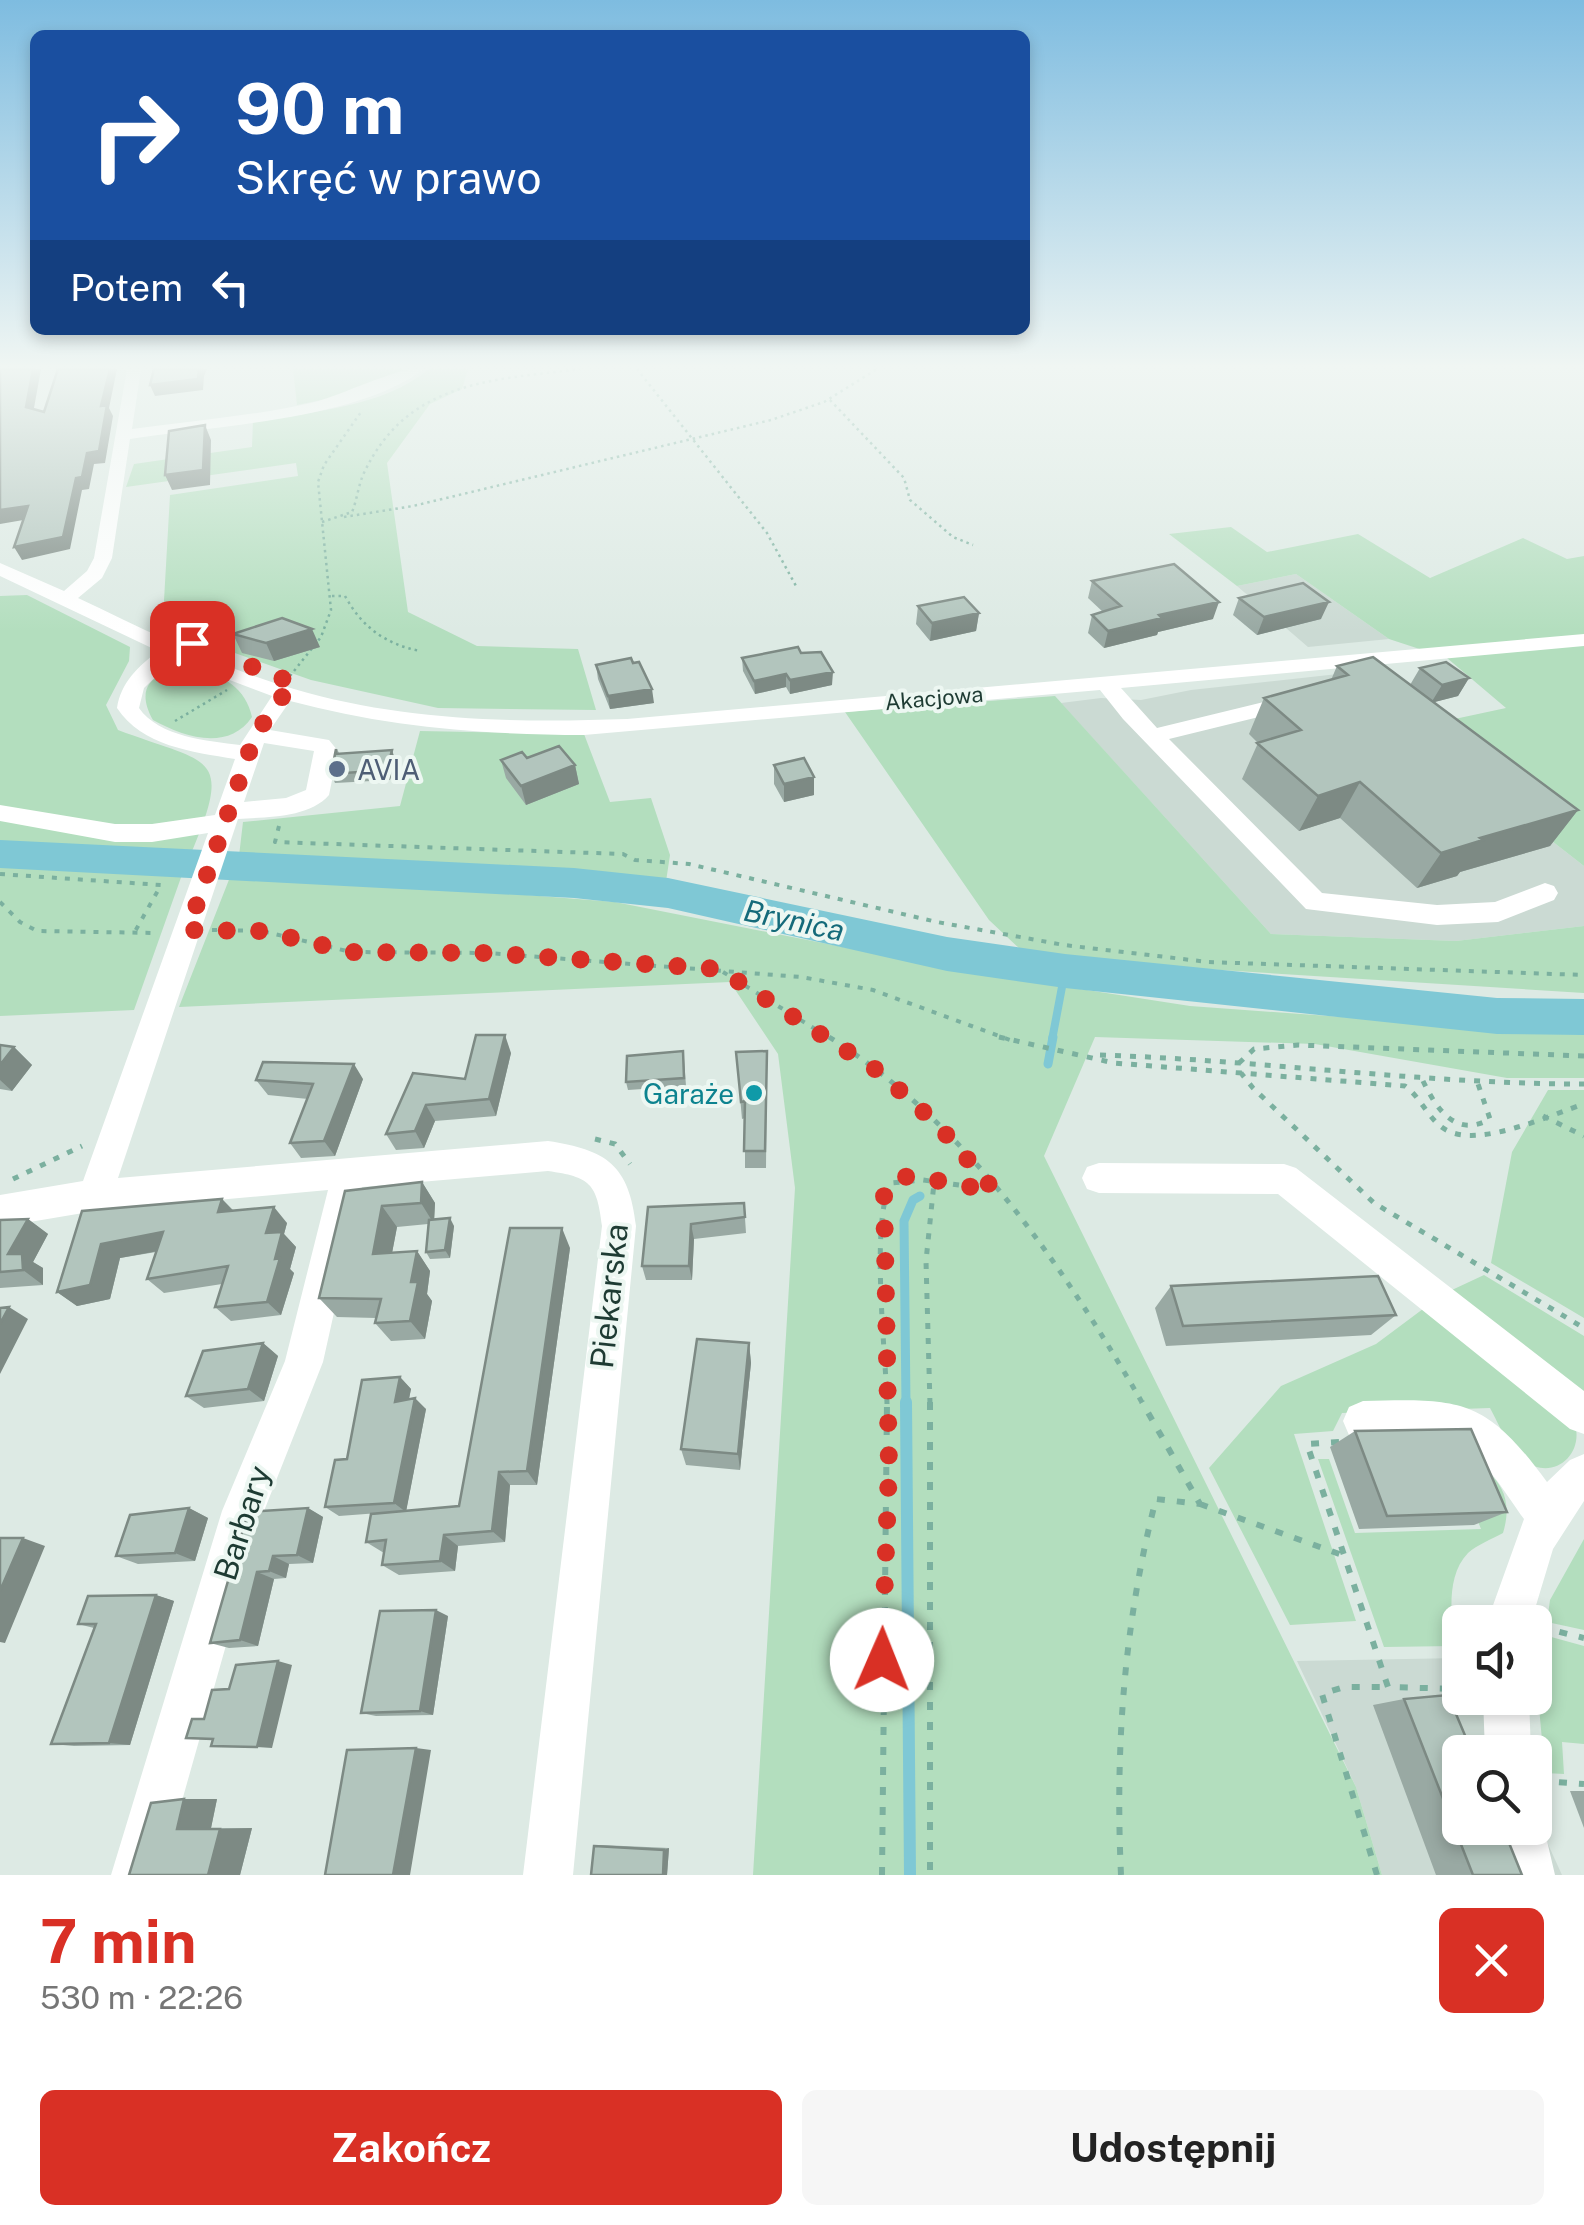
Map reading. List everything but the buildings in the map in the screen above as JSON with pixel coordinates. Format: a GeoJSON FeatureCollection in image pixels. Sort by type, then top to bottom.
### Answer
{"type":"FeatureCollection","features":[{"type":"Feature","properties":{"kind":"street"},"geometry":{"type":"LineString","coordinates":[[66,598],[95,574],[103,558],[120,456]]}},
{"type":"Feature","properties":{"kind":"street","name":"Akacjowa"},"geometry":{"type":"LineString","coordinates":[[0,569],[174,648],[376,715],[441,724],[558,729],[1584,640]]}},
{"type":"Feature","properties":{"kind":"street"},"geometry":{"type":"LineString","coordinates":[[0,813],[115,832],[152,832],[227,821],[317,795],[326,752],[321,745],[195,746],[158,732],[132,716],[127,705],[130,692],[174,648]]}},
{"type":"Feature","properties":{"kind":"street"},"geometry":{"type":"LineString","coordinates":[[1106,683],[1315,902],[1437,915],[1468,914],[1498,912],[1545,893]]}},
{"type":"Feature","properties":{"kind":"street"},"geometry":{"type":"LineString","coordinates":[[94,1195],[252,745],[289,686]]}},
{"type":"Feature","properties":{"kind":"street"},"geometry":{"type":"LineString","coordinates":[[1153,736],[1304,700]]}},
{"type":"Feature","properties":{"kind":"street","name":"Piekarska"},"geometry":{"type":"LineString","coordinates":[[0,1212],[94,1195],[548,1156],[587,1161],[601,1170],[617,1195],[619,1226],[548,1875]]}},
{"type":"Feature","properties":{"kind":"street","name":"Barbary"},"geometry":{"type":"LineString","coordinates":[[136,1875],[242,1512],[304,1362],[349,1172]]}},
{"type":"Feature","properties":{"kind":"street"},"geometry":{"type":"LineString","coordinates":[[1099,1178],[1284,1180],[1584,1416]]}},
{"type":"Feature","properties":{"kind":"street"},"geometry":{"type":"LineString","coordinates":[[1353,1432],[1423,1419],[1475,1429],[1512,1469],[1546,1517]]}},
{"type":"Feature","properties":{"kind":"street"},"geometry":{"type":"LineString","coordinates":[[1524,1605],[1525,1566],[1546,1517],[1584,1474]]}},
{"type":"Feature","properties":{"kind":"street"},"geometry":{"type":"LineString","coordinates":[[1524,1845],[1530,1875]]}},
{"type":"Feature","properties":{"kind":"path"},"geometry":{"type":"LineString","coordinates":[[289,686],[322,637],[332,596],[318,482],[329,456]]}},
{"type":"Feature","properties":{"kind":"path"},"geometry":{"type":"LineString","coordinates":[[344,516],[358,501],[362,478],[375,456]]}},
{"type":"Feature","properties":{"kind":"path"},"geometry":{"type":"LineString","coordinates":[[322,522],[413,506],[619,456]]}},
{"type":"Feature","properties":{"kind":"path"},"geometry":{"type":"LineString","coordinates":[[706,456],[767,533],[796,586]]}},
{"type":"Feature","properties":{"kind":"path"},"geometry":{"type":"LineString","coordinates":[[884,456],[904,478],[910,500],[952,537],[972,545]]}},
{"type":"Feature","properties":{"kind":"path"},"geometry":{"type":"LineString","coordinates":[[332,596],[345,596],[354,616],[369,631],[401,648],[420,651]]}},
{"type":"Feature","properties":{"kind":"path"},"geometry":{"type":"LineString","coordinates":[[158,732],[234,686]]}},
{"type":"Feature","properties":{"kind":"path"},"geometry":{"type":"LineString","coordinates":[[283,807],[275,842],[624,854],[634,860],[689,864],[936,922],[1064,945],[1208,962],[1584,975]]}},
{"type":"Feature","properties":{"kind":"path"},"geometry":{"type":"LineString","coordinates":[[0,874],[161,885],[134,935]]}},
{"type":"Feature","properties":{"kind":"path"},"geometry":{"type":"LineString","coordinates":[[0,902],[20,922],[37,931],[134,935],[192,917],[352,952],[488,953],[816,979],[873,990],[1036,1048],[1095,1056],[1114,1063],[1406,1086],[1426,1102],[1438,1124],[1449,1132],[1469,1136],[1584,1104]]}},
{"type":"Feature","properties":{"kind":"path"},"geometry":{"type":"LineString","coordinates":[[719,969],[878,1071],[937,1124],[1029,1232],[1084,1310],[1200,1504]]}},
{"type":"Feature","properties":{"kind":"path"},"geometry":{"type":"LineString","coordinates":[[1239,1064],[1254,1049],[1298,1046],[1584,1056]]}},
{"type":"Feature","properties":{"kind":"path"},"geometry":{"type":"LineString","coordinates":[[1095,1056],[1113,1052],[1423,1081],[1584,1084]]}},
{"type":"Feature","properties":{"kind":"path"},"geometry":{"type":"LineString","coordinates":[[1239,1064],[1241,1073],[1374,1203],[1584,1328]]}},
{"type":"Feature","properties":{"kind":"path"},"geometry":{"type":"LineString","coordinates":[[1423,1081],[1441,1114],[1464,1126],[1482,1125],[1490,1119],[1478,1084]]}},
{"type":"Feature","properties":{"kind":"path"},"geometry":{"type":"LineString","coordinates":[[1543,1116],[1584,1136]]}},
{"type":"Feature","properties":{"kind":"path"},"geometry":{"type":"LineString","coordinates":[[882,1875],[882,1595],[889,1467],[884,1192],[894,1180],[906,1176],[994,1190]]}},
{"type":"Feature","properties":{"kind":"path"},"geometry":{"type":"LineString","coordinates":[[930,1875],[933,1420],[925,1261],[936,1198],[934,1183]]}},
{"type":"Feature","properties":{"kind":"path"},"geometry":{"type":"LineString","coordinates":[[1353,1432],[1307,1444],[1388,1687]]}},
{"type":"Feature","properties":{"kind":"path"},"geometry":{"type":"LineString","coordinates":[[1121,1875],[1117,1812],[1124,1676],[1138,1560],[1156,1498],[1200,1504],[1344,1556]]}},
{"type":"Feature","properties":{"kind":"path"},"geometry":{"type":"LineString","coordinates":[[1552,1631],[1584,1638]]}},
{"type":"Feature","properties":{"kind":"path"},"geometry":{"type":"LineString","coordinates":[[1376,1875],[1322,1694],[1344,1687],[1442,1689]]}},
{"type":"Feature","properties":{"kind":"path"},"geometry":{"type":"LineString","coordinates":[[1552,1775],[1584,1784]]}},
{"type":"Feature","properties":{"kind":"shaded area"},"geometry":{"type":"Polygon","coordinates":[[[1296,574],[1389,639],[1308,647],[1237,586],[1296,574]]]}},
{"type":"Feature","properties":{"kind":"shaded area"},"geometry":{"type":"Polygon","coordinates":[[[1338,674],[1584,866],[1584,926],[1456,941],[1271,934],[1061,703],[1101,698],[1141,700],[1191,690],[1338,674]]]}},
{"type":"Feature","properties":{"kind":"shaded area"},"geometry":{"type":"Polygon","coordinates":[[[1442,1658],[1442,1715],[1523,1715],[1527,1735],[1442,1735],[1442,1845],[1548,1845],[1562,1875],[1382,1875],[1356,1787],[1297,1661],[1442,1658]]]}},
{"type":"Feature","properties":{"kind":"green space"},"geometry":{"type":"Polygon","coordinates":[[[186,456],[392,456],[387,463],[408,612],[477,646],[578,649],[596,710],[438,708],[311,680],[232,652],[163,618],[170,495],[298,476],[296,463],[126,487],[134,464],[186,456]]]}},
{"type":"Feature","properties":{"kind":"green space"},"geometry":{"type":"Polygon","coordinates":[[[1231,527],[1267,552],[1358,534],[1430,578],[1523,538],[1567,559],[1584,556],[1584,866],[1408,729],[1506,708],[1447,658],[1389,639],[1296,574],[1237,586],[1169,534],[1231,527]]]}},
{"type":"Feature","properties":{"kind":"green space"},"geometry":{"type":"Polygon","coordinates":[[[27,595],[130,647],[129,661],[106,705],[118,730],[175,750],[205,767],[211,780],[210,797],[190,856],[0,848],[0,596],[27,595]]]}},
{"type":"Feature","properties":{"kind":"green space"},"geometry":{"type":"Polygon","coordinates":[[[197,667],[224,679],[245,698],[252,717],[231,735],[192,736],[153,720],[146,696],[153,680],[161,674],[197,667]]]}},
{"type":"Feature","properties":{"kind":"green space"},"geometry":{"type":"Polygon","coordinates":[[[1055,696],[1271,934],[1456,941],[1584,926],[1584,993],[1172,967],[1022,951],[989,920],[845,712],[1055,696]]]}},
{"type":"Feature","properties":{"kind":"green space"},"geometry":{"type":"Polygon","coordinates":[[[420,731],[584,734],[610,802],[651,798],[670,855],[665,888],[595,879],[239,856],[243,822],[400,806],[420,731]]]}},
{"type":"Feature","properties":{"kind":"green space"},"geometry":{"type":"Polygon","coordinates":[[[0,860],[184,869],[134,1010],[0,1016],[0,860]]]}},
{"type":"Feature","properties":{"kind":"green space"},"geometry":{"type":"Polygon","coordinates":[[[232,872],[615,902],[959,970],[1190,1006],[1509,1029],[1584,1029],[1584,1078],[1507,1078],[1315,1044],[1095,1037],[1044,1156],[1356,1787],[1382,1875],[753,1875],[795,1188],[778,1054],[730,982],[179,1007],[232,872]]]}},
{"type":"Feature","properties":{"kind":"green space"},"geometry":{"type":"Polygon","coordinates":[[[1548,1090],[1584,1090],[1584,1318],[1491,1263],[1512,1152],[1548,1090]]]}},
{"type":"Feature","properties":{"kind":"green space"},"geometry":{"type":"Polygon","coordinates":[[[1484,1275],[1584,1336],[1584,1401],[1439,1296],[1484,1275]]]}},
{"type":"Feature","properties":{"kind":"green space"},"geometry":{"type":"Polygon","coordinates":[[[1431,1303],[1575,1424],[1575,1446],[1564,1462],[1555,1467],[1535,1466],[1514,1450],[1490,1408],[1342,1413],[1333,1431],[1294,1434],[1356,1621],[1290,1625],[1209,1468],[1281,1386],[1376,1344],[1431,1303]]]}},
{"type":"Feature","properties":{"kind":"green space"},"geometry":{"type":"Polygon","coordinates":[[[1447,1444],[1485,1469],[1502,1489],[1506,1501],[1503,1533],[1468,1553],[1461,1563],[1451,1605],[1442,1605],[1442,1646],[1384,1647],[1318,1459],[1329,1459],[1355,1533],[1481,1529],[1447,1444]]]}},
{"type":"Feature","properties":{"kind":"green space"},"geometry":{"type":"Polygon","coordinates":[[[1584,1539],[1584,1630],[1552,1623],[1550,1600],[1584,1539]]]}},
{"type":"Feature","properties":{"kind":"green space"},"geometry":{"type":"Polygon","coordinates":[[[1552,1637],[1584,1646],[1584,1744],[1562,1742],[1564,1774],[1552,1773],[1552,1735],[1542,1735],[1540,1715],[1552,1715],[1552,1637]]]}},
{"type":"Feature","properties":{"kind":"waterway","name":"Brynica"},"geometry":{"type":"LineString","coordinates":[[0,854],[574,883],[668,893],[947,954],[1065,971],[1497,1016],[1584,1017]]}},
{"type":"Feature","properties":{"kind":"waterway"},"geometry":{"type":"LineString","coordinates":[[1052,1040],[1065,971]]}},
{"type":"Feature","properties":{"kind":"waterway"},"geometry":{"type":"LineString","coordinates":[[1048,1064],[1053,1037]]}},
{"type":"Feature","properties":{"kind":"waterway"},"geometry":{"type":"LineString","coordinates":[[906,1404],[904,1221],[913,1200],[920,1196]]}},
{"type":"Feature","properties":{"kind":"waterway"},"geometry":{"type":"LineString","coordinates":[[906,1402],[910,1875]]}},
{"type":"Feature","properties":{"kind":"place","name":"AVIA"},"geometry":{"type":"Point","coordinates":[337,769]}},
{"type":"Feature","properties":{"kind":"place","name":"Garaże"},"geometry":{"type":"Point","coordinates":[754,1093]}},
{"type":"Feature","properties":{"kind":"route"},"geometry":{"type":"LineString","coordinates":[[192,643],[286,680],[276,690],[285,693],[255,735],[188,930],[262,931],[352,952],[488,953],[719,969],[878,1071],[937,1124],[994,1190],[956,1187],[906,1176],[894,1180],[884,1192],[889,1467],[882,1660]]}}]}
